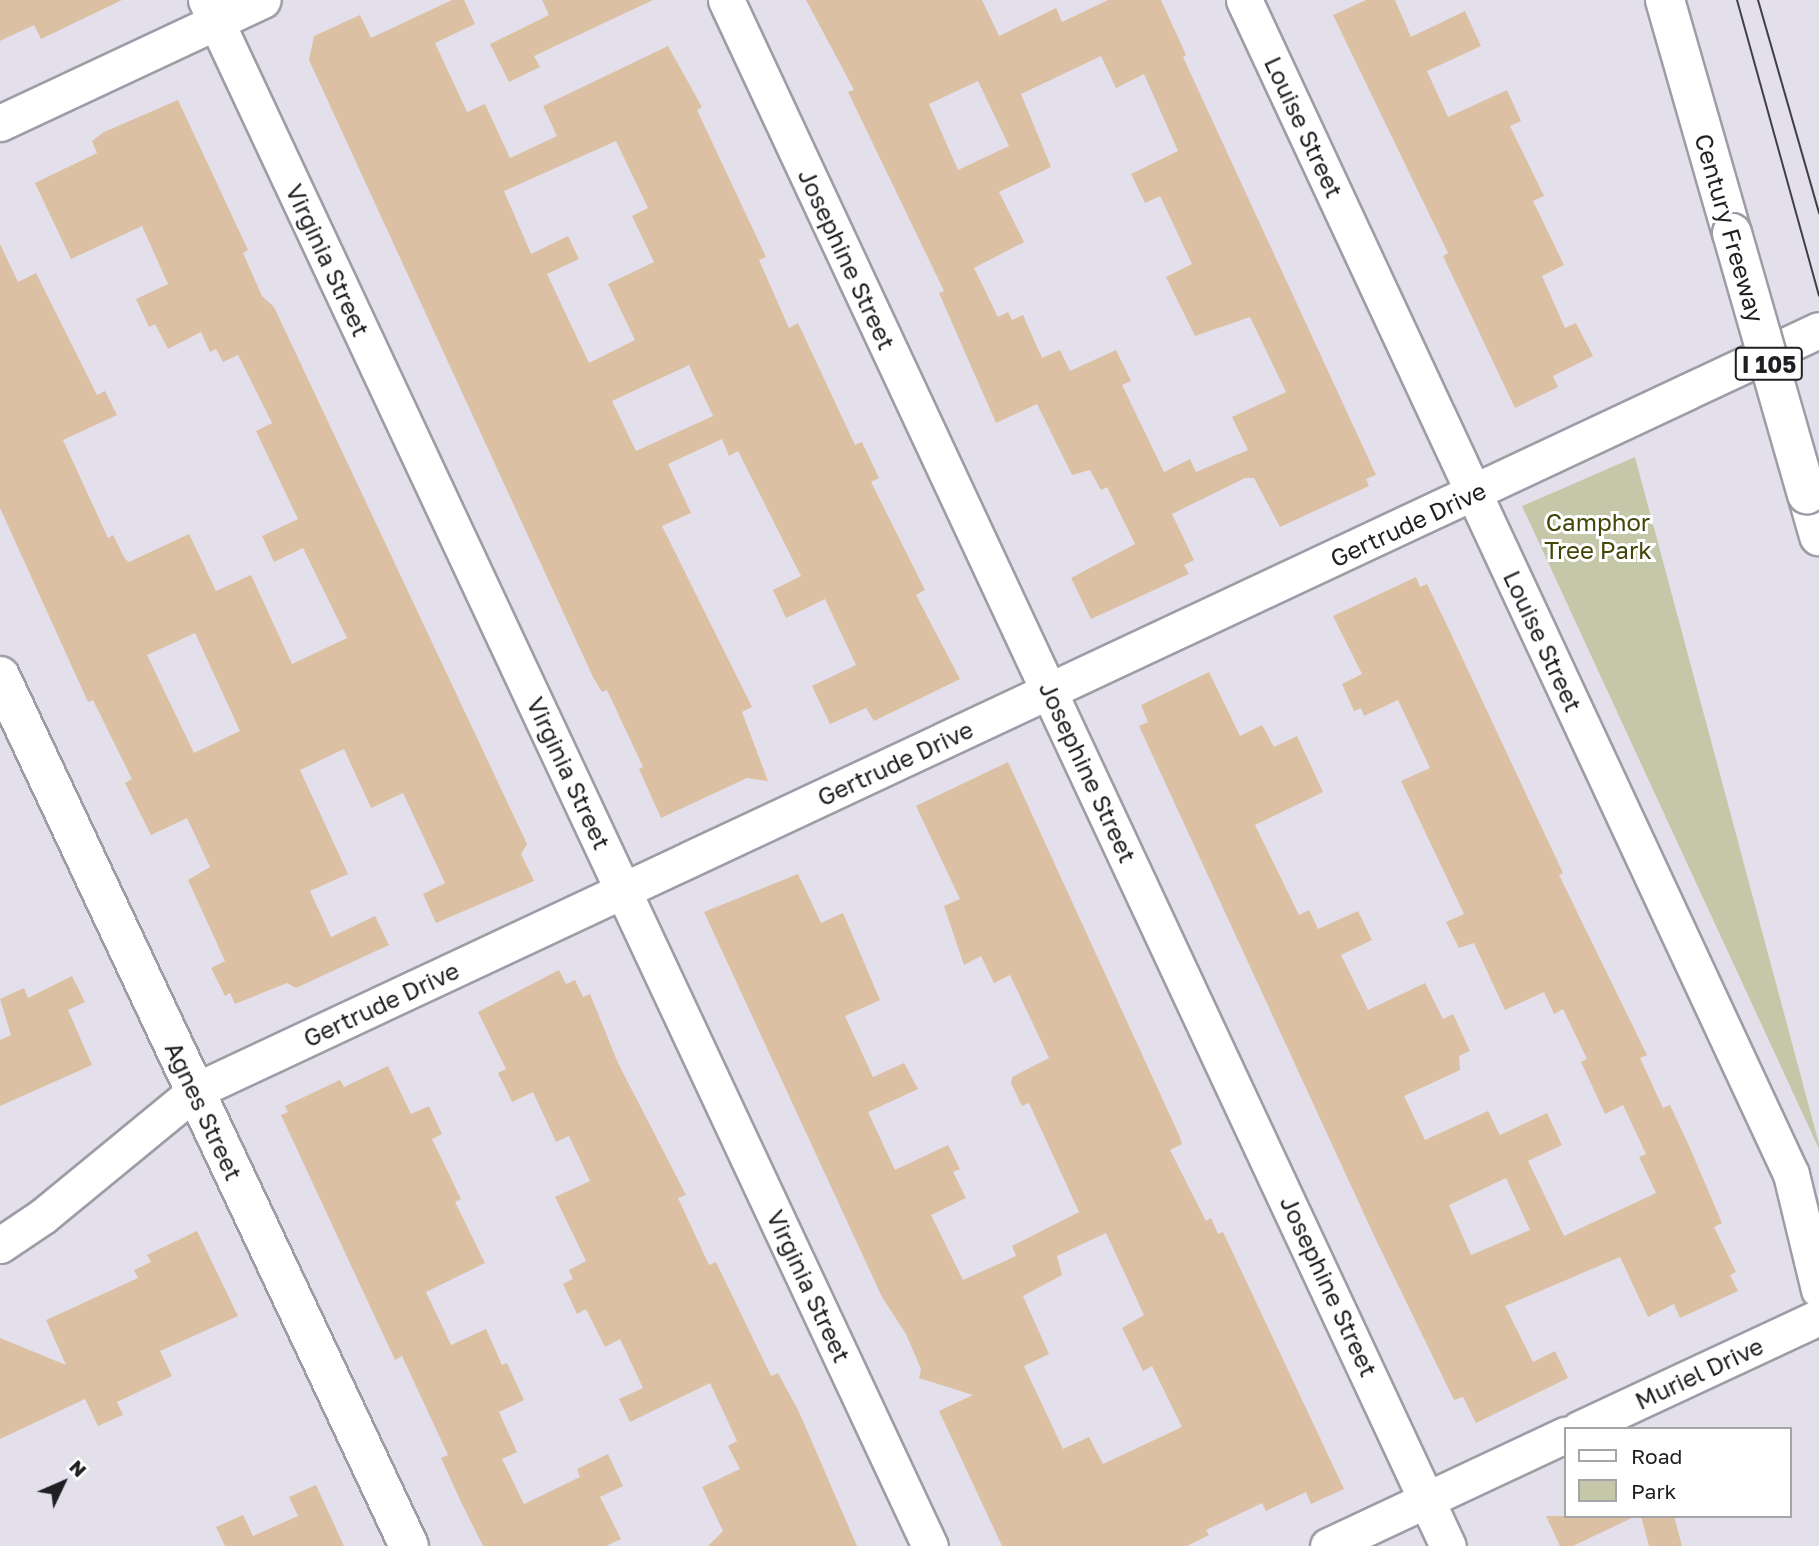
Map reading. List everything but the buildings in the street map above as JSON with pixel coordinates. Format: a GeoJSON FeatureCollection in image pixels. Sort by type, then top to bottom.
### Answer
{"type":"FeatureCollection","features":[{"type":"Feature","properties":{"kind":"main road","name":"Century Freeway"},"geometry":{"type":"LineString","coordinates":[[1665,0],[1819,536]]}},
{"type":"Feature","properties":{"kind":"main road","name":"Agnes Street"},"geometry":{"type":"LineString","coordinates":[[0,676],[409,1546]]}},
{"type":"Feature","properties":{"kind":"street"},"geometry":{"type":"LineString","coordinates":[[0,123],[211,11],[263,0]]}},
{"type":"Feature","properties":{"kind":"street","name":"Josephine Street"},"geometry":{"type":"LineString","coordinates":[[726,0],[1429,1499],[1448,1546]]}},
{"type":"Feature","properties":{"kind":"street","name":"Louise Street"},"geometry":{"type":"LineString","coordinates":[[1244,0],[1791,1174],[1819,1290]]}},
{"type":"Feature","properties":{"kind":"street","name":"Virginia Street"},"geometry":{"type":"LineString","coordinates":[[211,11],[930,1546]]}},
{"type":"Feature","properties":{"kind":"street","name":"Gertrude Drive"},"geometry":{"type":"LineString","coordinates":[[0,1245],[43,1216],[195,1091],[1474,494],[1819,330]]}},
{"type":"Feature","properties":{"kind":"street","name":"Muriel Drive"},"geometry":{"type":"LineString","coordinates":[[1583,1427],[1819,1317]]}},
{"type":"Feature","properties":{"kind":"street"},"geometry":{"type":"LineString","coordinates":[[1328,1546],[1563,1436]]}},
{"type":"Feature","properties":{"kind":"green space","name":"Camphor Tree Park"},"geometry":{"type":"Polygon","coordinates":[[[1635,457],[1819,1144],[1819,1149],[1522,506],[1635,457]]]}},
{"type":"Feature","properties":{"kind":"tram line"},"geometry":{"type":"LineString","coordinates":[[1737,0],[1819,296]]}},
{"type":"Feature","properties":{"kind":"tram line"},"geometry":{"type":"LineString","coordinates":[[1758,0],[1819,213]]}}]}
